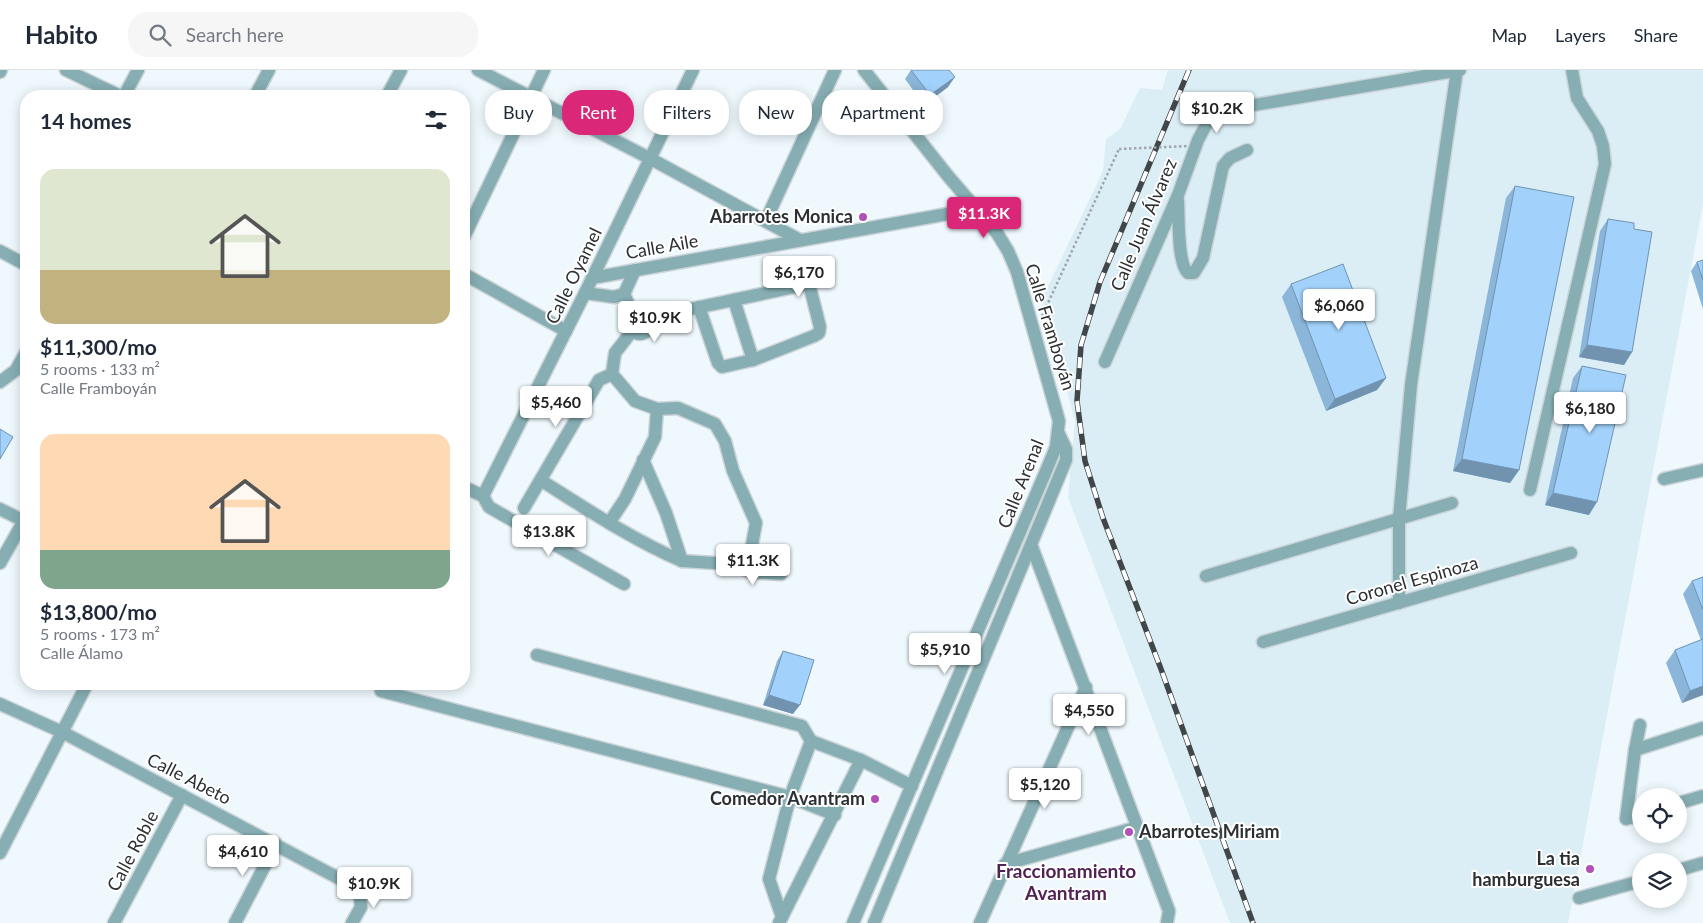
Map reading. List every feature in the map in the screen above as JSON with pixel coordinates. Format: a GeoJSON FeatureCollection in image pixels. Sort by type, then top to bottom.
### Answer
{"type":"FeatureCollection","features":[{"type":"Feature","properties":{"kind":"street"},"geometry":{"type":"LineString","coordinates":[[66,70],[109,90]]}},
{"type":"Feature","properties":{"kind":"street"},"geometry":{"type":"LineString","coordinates":[[126,90],[138,70]]}},
{"type":"Feature","properties":{"kind":"street"},"geometry":{"type":"LineString","coordinates":[[258,90],[269,70]]}},
{"type":"Feature","properties":{"kind":"street"},"geometry":{"type":"LineString","coordinates":[[390,90],[401,70]]}},
{"type":"Feature","properties":{"kind":"street"},"geometry":{"type":"LineString","coordinates":[[478,70],[515,90]]}},
{"type":"Feature","properties":{"kind":"street"},"geometry":{"type":"LineString","coordinates":[[534,90],[544,70]]}},
{"type":"Feature","properties":{"kind":"street","name":"Calle Oyamel"},"geometry":{"type":"LineString","coordinates":[[483,496],[585,293],[693,70]]}},
{"type":"Feature","properties":{"kind":"street"},"geometry":{"type":"LineString","coordinates":[[766,220],[835,70]]}},
{"type":"Feature","properties":{"kind":"street","name":"Calle Framboyán"},"geometry":{"type":"LineString","coordinates":[[864,70],[975,209],[998,233],[1008,251],[1017,272],[1056,407],[1059,434]]}},
{"type":"Feature","properties":{"kind":"street"},"geometry":{"type":"LineString","coordinates":[[1399,603],[1399,519],[1411,385],[1458,70]]}},
{"type":"Feature","properties":{"kind":"street","name":"Calle Juan Álvarez"},"geometry":{"type":"LineString","coordinates":[[1105,362],[1178,195],[1198,140],[1213,112],[1458,70]]}},
{"type":"Feature","properties":{"kind":"street"},"geometry":{"type":"LineString","coordinates":[[1530,490],[1605,164],[1603,146],[1598,131],[1577,98],[1572,70]]}},
{"type":"Feature","properties":{"kind":"street"},"geometry":{"type":"LineString","coordinates":[[552,109],[651,159],[800,240]]}},
{"type":"Feature","properties":{"kind":"street"},"geometry":{"type":"LineString","coordinates":[[470,223],[512,135]]}},
{"type":"Feature","properties":{"kind":"street"},"geometry":{"type":"LineString","coordinates":[[1178,195],[1180,245],[1185,270],[1188,273],[1194,273],[1203,258],[1224,166],[1230,158],[1247,150]]}},
{"type":"Feature","properties":{"kind":"street","name":"Calle Aile"},"geometry":{"type":"LineString","coordinates":[[592,278],[975,209]]}},
{"type":"Feature","properties":{"kind":"street"},"geometry":{"type":"LineString","coordinates":[[0,251],[20,262]]}},
{"type":"Feature","properties":{"kind":"street"},"geometry":{"type":"LineString","coordinates":[[699,307],[718,363],[722,367],[753,360],[819,333],[820,327],[804,264]]}},
{"type":"Feature","properties":{"kind":"street"},"geometry":{"type":"LineString","coordinates":[[585,293],[614,297],[624,294],[635,270]]}},
{"type":"Feature","properties":{"kind":"street"},"geometry":{"type":"LineString","coordinates":[[470,277],[566,331]]}},
{"type":"Feature","properties":{"kind":"street"},"geometry":{"type":"LineString","coordinates":[[731,564],[751,550],[756,523],[733,471],[724,441],[715,424],[678,408],[657,409],[635,401],[612,374],[615,353],[632,330],[630,320],[634,316],[644,315],[648,318],[809,284]]}},
{"type":"Feature","properties":{"kind":"street"},"geometry":{"type":"LineString","coordinates":[[624,294],[634,316]]}},
{"type":"Feature","properties":{"kind":"street"},"geometry":{"type":"LineString","coordinates":[[734,300],[753,360]]}},
{"type":"Feature","properties":{"kind":"street"},"geometry":{"type":"LineString","coordinates":[[632,330],[642,334],[646,332],[650,328],[648,318]]}},
{"type":"Feature","properties":{"kind":"street"},"geometry":{"type":"LineString","coordinates":[[0,382],[16,370],[20,363]]}},
{"type":"Feature","properties":{"kind":"street"},"geometry":{"type":"LineString","coordinates":[[524,508],[542,481],[598,380],[612,374]]}},
{"type":"Feature","properties":{"kind":"street"},"geometry":{"type":"LineString","coordinates":[[609,523],[625,499],[655,436],[657,409]]}},
{"type":"Feature","properties":{"kind":"street","name":"Calle Arenal"},"geometry":{"type":"LineString","coordinates":[[874,923],[1032,547],[1066,460],[1066,449],[1059,434]]}},
{"type":"Feature","properties":{"kind":"street","name":"Calle Arenal"},"geometry":{"type":"LineString","coordinates":[[853,923],[1043,480],[1059,434]]}},
{"type":"Feature","properties":{"kind":"street"},"geometry":{"type":"LineString","coordinates":[[644,460],[666,513],[682,561]]}},
{"type":"Feature","properties":{"kind":"street"},"geometry":{"type":"LineString","coordinates":[[1664,479],[1703,470]]}},
{"type":"Feature","properties":{"kind":"street"},"geometry":{"type":"LineString","coordinates":[[542,481],[609,523],[682,561],[731,564],[751,572],[781,574]]}},
{"type":"Feature","properties":{"kind":"street"},"geometry":{"type":"LineString","coordinates":[[470,490],[483,496],[489,506],[624,584]]}},
{"type":"Feature","properties":{"kind":"street"},"geometry":{"type":"LineString","coordinates":[[1206,576],[1452,503]]}},
{"type":"Feature","properties":{"kind":"street"},"geometry":{"type":"LineString","coordinates":[[0,509],[20,517]]}},
{"type":"Feature","properties":{"kind":"street"},"geometry":{"type":"LineString","coordinates":[[0,564],[20,530]]}},
{"type":"Feature","properties":{"kind":"street"},"geometry":{"type":"LineString","coordinates":[[1032,547],[1169,912],[1167,923]]}},
{"type":"Feature","properties":{"kind":"street","name":"Coronel Espinoza"},"geometry":{"type":"LineString","coordinates":[[1263,642],[1571,553]]}},
{"type":"Feature","properties":{"kind":"street"},"geometry":{"type":"LineString","coordinates":[[538,655],[802,726],[811,741],[861,760],[912,786]]}},
{"type":"Feature","properties":{"kind":"street"},"geometry":{"type":"LineString","coordinates":[[980,923],[1086,687]]}},
{"type":"Feature","properties":{"kind":"street"},"geometry":{"type":"LineString","coordinates":[[0,853],[84,690]]}},
{"type":"Feature","properties":{"kind":"street"},"geometry":{"type":"LineString","coordinates":[[381,690],[790,797],[835,815]]}},
{"type":"Feature","properties":{"kind":"street","name":"Calle Abeto"},"geometry":{"type":"LineString","coordinates":[[0,704],[62,732],[359,889],[361,907],[352,923]]}},
{"type":"Feature","properties":{"kind":"street"},"geometry":{"type":"LineString","coordinates":[[1632,817],[1626,819],[1640,725]]}},
{"type":"Feature","properties":{"kind":"street"},"geometry":{"type":"LineString","coordinates":[[1635,750],[1703,728]]}},
{"type":"Feature","properties":{"kind":"street"},"geometry":{"type":"LineString","coordinates":[[781,920],[769,880],[790,797],[811,741]]}},
{"type":"Feature","properties":{"kind":"street"},"geometry":{"type":"LineString","coordinates":[[781,920],[861,760]]}},
{"type":"Feature","properties":{"kind":"street","name":"Calle Roble"},"geometry":{"type":"LineString","coordinates":[[114,923],[182,795]]}},
{"type":"Feature","properties":{"kind":"street"},"geometry":{"type":"LineString","coordinates":[[1687,801],[1703,796]]}},
{"type":"Feature","properties":{"kind":"street"},"geometry":{"type":"LineString","coordinates":[[1005,864],[1138,827]]}},
{"type":"Feature","properties":{"kind":"street"},"geometry":{"type":"LineString","coordinates":[[235,923],[276,844]]}},
{"type":"Feature","properties":{"kind":"street"},"geometry":{"type":"LineString","coordinates":[[1687,868],[1703,863]]}},
{"type":"Feature","properties":{"kind":"street"},"geometry":{"type":"LineString","coordinates":[[1580,898],[1632,884]]}},
{"type":"Feature","properties":{"kind":"path"},"geometry":{"type":"LineString","coordinates":[[1030,319],[1042,315],[1119,149],[1189,146]]}},
{"type":"Feature","properties":{"kind":"shaded area"},"geometry":{"type":"Polygon","coordinates":[[[1168,70],[1703,70],[1703,204],[1568,923],[1230,923],[1068,497],[1075,421],[1042,299],[1103,171],[1106,139],[1120,129],[1140,88],[1162,90],[1168,70]]]}},
{"type":"Feature","properties":{"kind":"building"},"geometry":{"type":"Polygon","coordinates":[[[911,70],[949,70],[955,77],[937,90],[926,90],[911,70]]]}},
{"type":"Feature","properties":{"kind":"building"},"geometry":{"type":"Polygon","coordinates":[[[1515,186],[1574,197],[1519,470],[1462,459],[1515,186]]]}},
{"type":"Feature","properties":{"kind":"building"},"geometry":{"type":"Polygon","coordinates":[[[1608,219],[1634,223],[1634,229],[1652,232],[1632,352],[1587,345],[1608,219]]]}},
{"type":"Feature","properties":{"kind":"building"},"geometry":{"type":"Polygon","coordinates":[[[1703,260],[1703,280],[1697,262],[1703,260]]]}},
{"type":"Feature","properties":{"kind":"building"},"geometry":{"type":"Polygon","coordinates":[[[1343,264],[1386,378],[1335,399],[1291,284],[1343,264]]]}},
{"type":"Feature","properties":{"kind":"building"},"geometry":{"type":"Polygon","coordinates":[[[1582,366],[1626,375],[1597,502],[1553,493],[1582,366]]]}},
{"type":"Feature","properties":{"kind":"building"},"geometry":{"type":"Polygon","coordinates":[[[0,429],[13,437],[0,459],[0,429]]]}},
{"type":"Feature","properties":{"kind":"building"},"geometry":{"type":"Polygon","coordinates":[[[1703,577],[1703,610],[1692,581],[1703,577]]]}},
{"type":"Feature","properties":{"kind":"building"},"geometry":{"type":"Polygon","coordinates":[[[1703,639],[1703,686],[1690,691],[1675,650],[1703,639]]]}},
{"type":"Feature","properties":{"kind":"building"},"geometry":{"type":"Polygon","coordinates":[[[783,651],[814,660],[800,705],[769,695],[783,651]]]}},
{"type":"Feature","properties":{"kind":"railway"},"geometry":{"type":"LineString","coordinates":[[1189,70],[1100,282],[1081,345],[1077,401],[1085,461],[1103,518],[1161,669],[1253,923]]}},
{"type":"Feature","properties":{"kind":"place","name":"Abarrotes Monica"},"geometry":{"type":"Point","coordinates":[863,217]}},
{"type":"Feature","properties":{"kind":"place","name":"Comedor Avantram"},"geometry":{"type":"Point","coordinates":[875,799]}},
{"type":"Feature","properties":{"kind":"place","name":"Abarrotes Miriam"},"geometry":{"type":"Point","coordinates":[1129,832]}},
{"type":"Feature","properties":{"kind":"place","name":"La tia hamburguesa"},"geometry":{"type":"Point","coordinates":[1590,869]}},
{"type":"Feature","properties":{"kind":"district","name":"Fraccionamiento Avantram"},"geometry":{"type":"Point","coordinates":[1066,882]}}]}
